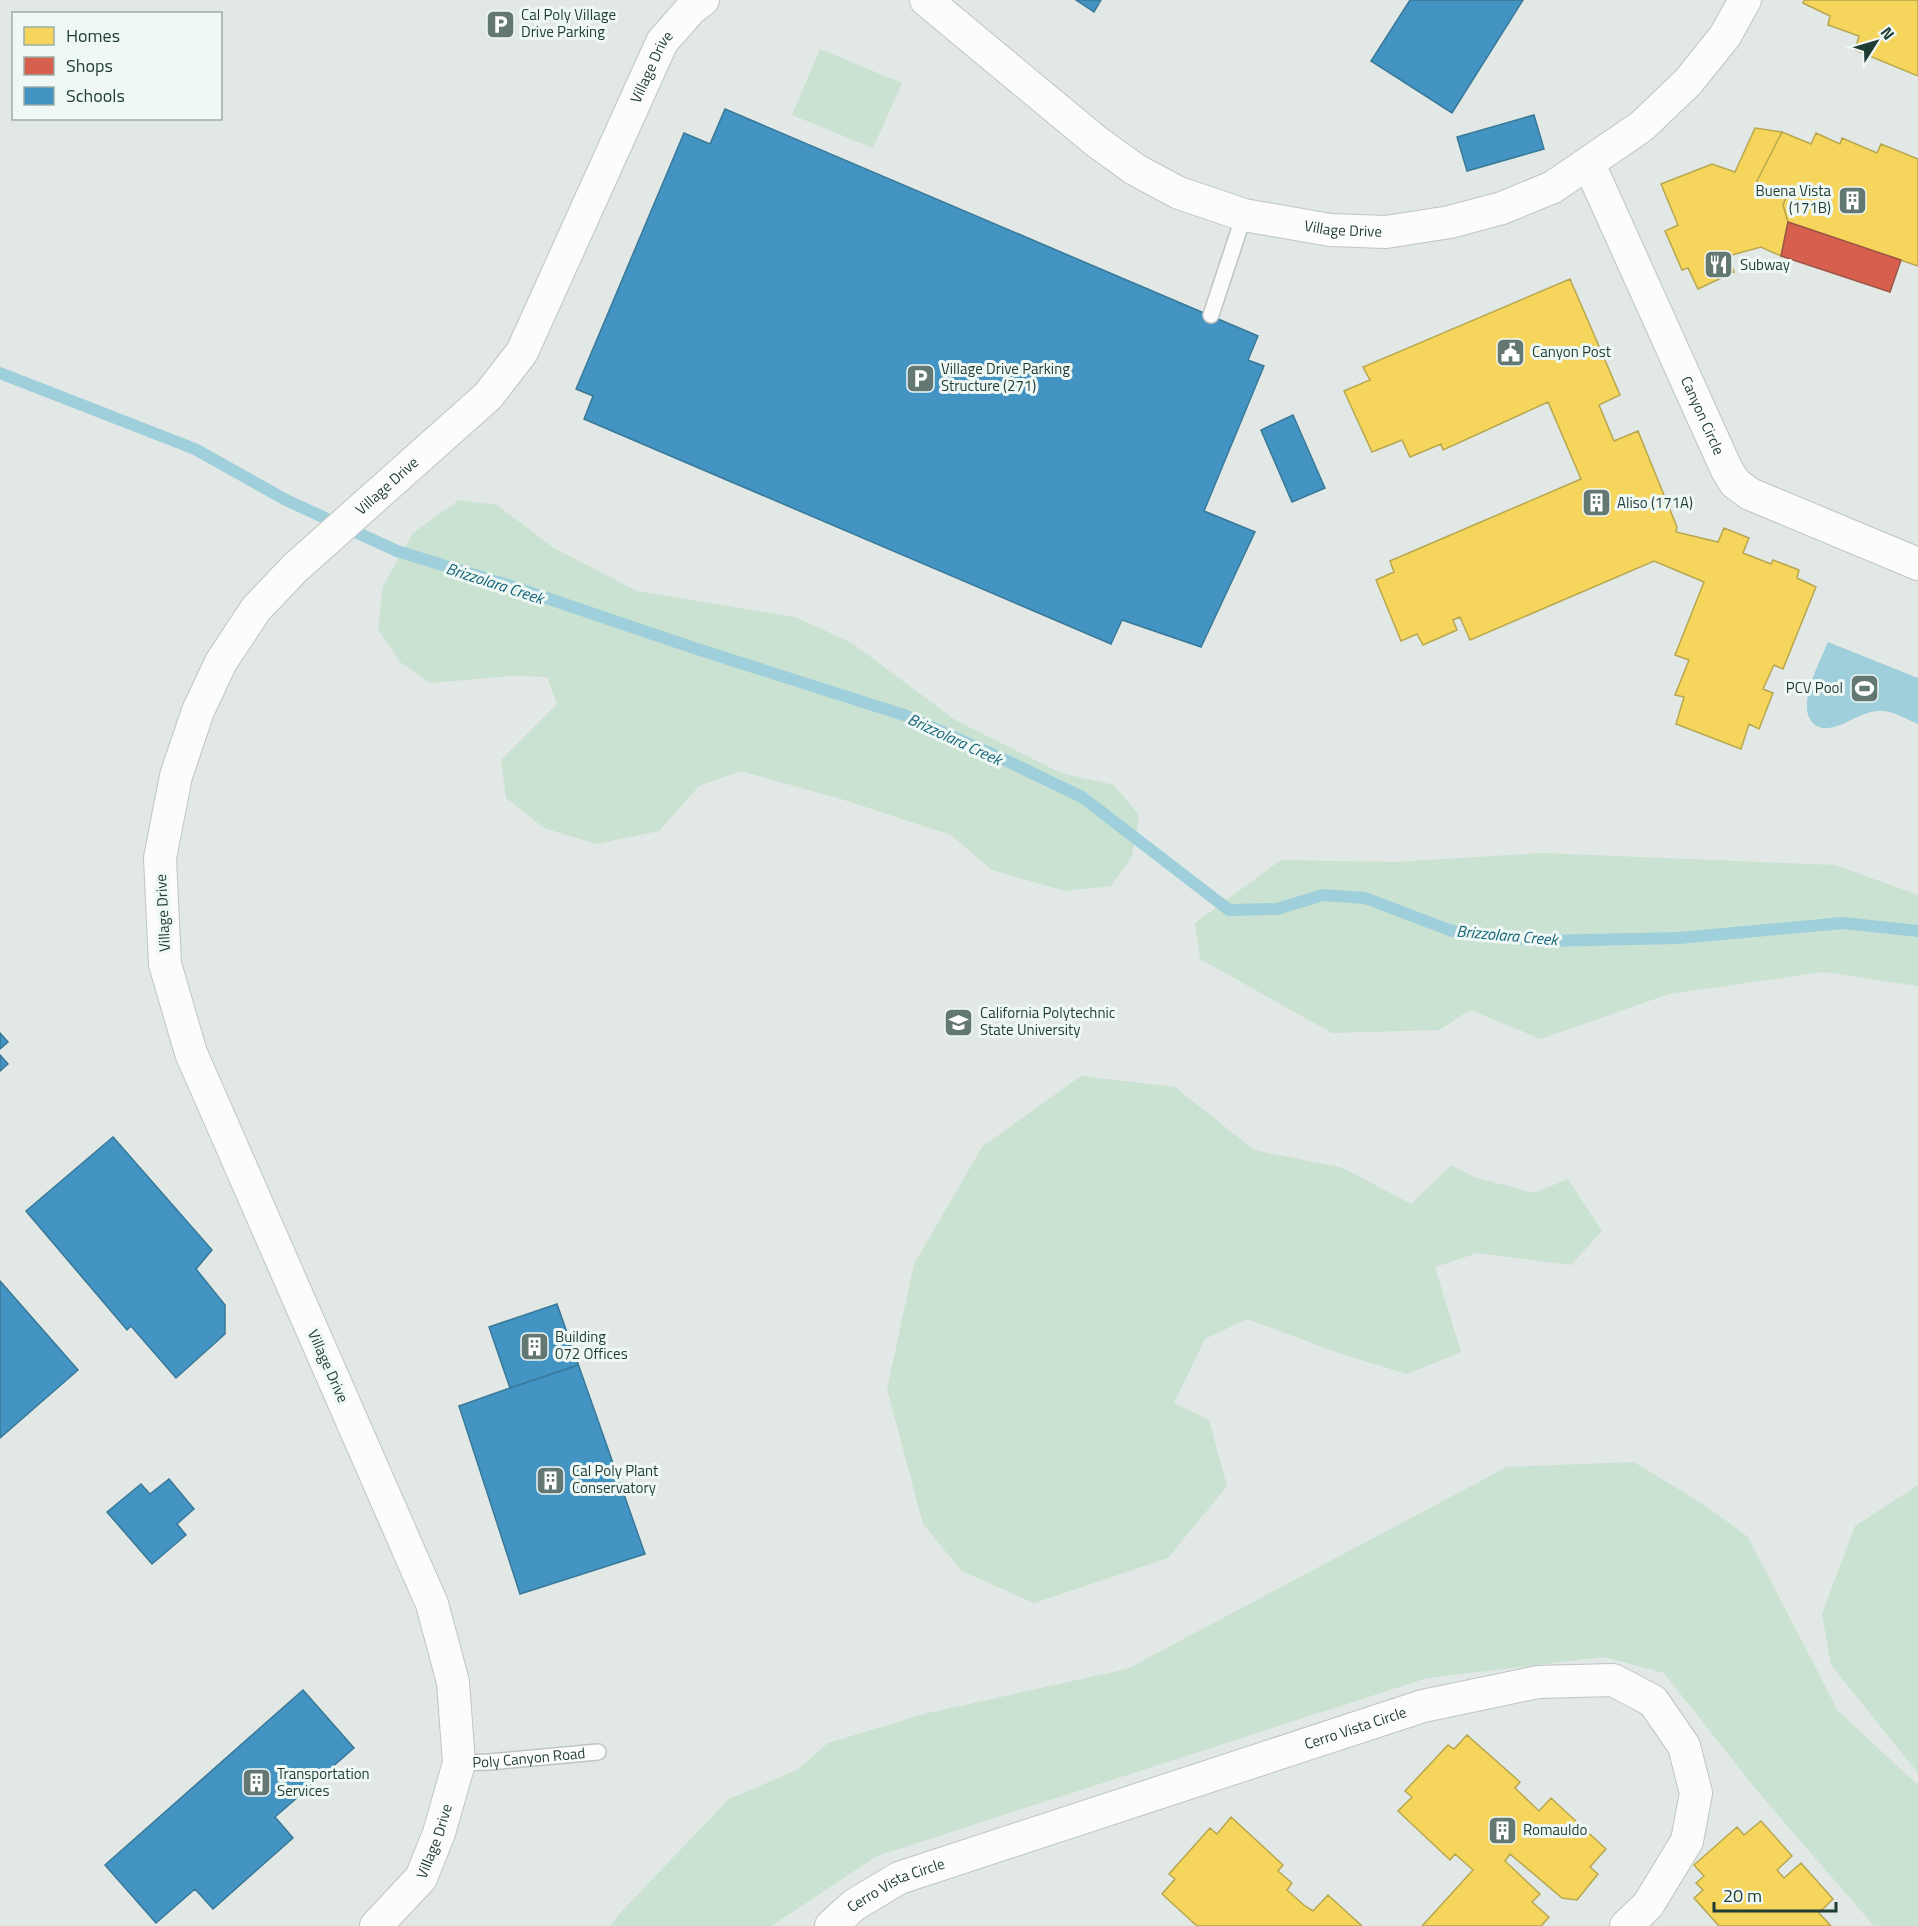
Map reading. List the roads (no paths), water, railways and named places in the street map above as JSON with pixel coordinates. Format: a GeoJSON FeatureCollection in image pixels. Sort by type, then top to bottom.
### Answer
{"type":"FeatureCollection","features":[{"type":"Feature","properties":{"kind":"street","name":"Village Drive"},"geometry":{"type":"LineString","coordinates":[[376,1926],[421,1878],[439,1833],[459,1763],[453,1682],[432,1604],[191,1053],[165,963],[160,858],[176,776],[198,711],[221,662],[256,609],[295,568],[488,396],[522,352],[663,42],[691,9],[703,0]]}},
{"type":"Feature","properties":{"kind":"street","name":"Village Drive"},"geometry":{"type":"LineString","coordinates":[[926,0],[1096,142],[1136,170],[1179,193],[1244,215],[1330,230],[1386,232],[1450,222],[1502,208],[1553,188],[1642,126],[1688,82],[1725,36],[1745,0]]}},
{"type":"Feature","properties":{"kind":"street","name":"Canyon Circle"},"geometry":{"type":"LineString","coordinates":[[1589,164],[1721,457],[1735,483],[1750,494],[1918,564]]}},
{"type":"Feature","properties":{"kind":"street","name":"Cerro Vista Circle"},"geometry":{"type":"LineString","coordinates":[[831,1926],[854,1905],[899,1878],[1423,1706],[1538,1682],[1613,1680],[1653,1701],[1684,1746],[1696,1793],[1687,1841],[1648,1905],[1626,1926]]}},
{"type":"Feature","properties":{"kind":"lane"},"geometry":{"type":"LineString","coordinates":[[1211,315],[1244,215]]}},
{"type":"Feature","properties":{"kind":"lane","name":"Poly Canyon Road"},"geometry":{"type":"LineString","coordinates":[[459,1763],[598,1752]]}},
{"type":"Feature","properties":{"kind":"water","name":"PCV Pool"},"geometry":{"type":"Polygon","coordinates":[[[1828,642],[1918,678],[1918,724],[1897,714],[1876,711],[1833,727],[1823,728],[1814,724],[1807,707],[1808,696],[1828,642]]]}},
{"type":"Feature","properties":{"kind":"waterway","name":"Brizzolara Creek"},"geometry":{"type":"LineString","coordinates":[[0,373],[195,449],[286,500],[397,551],[904,715],[1082,797],[1229,910],[1277,909],[1323,895],[1365,898],[1452,931],[1542,941],[1679,938],[1843,923],[1918,931]]}},
{"type":"Feature","properties":{"kind":"place","name":"Cal Poly Village Drive Parking"},"geometry":{"type":"Point","coordinates":[500,24]}},
{"type":"Feature","properties":{"kind":"place","name":"Buena Vista (171B)"},"geometry":{"type":"Point","coordinates":[1852,200]}},
{"type":"Feature","properties":{"kind":"place","name":"Subway"},"geometry":{"type":"Point","coordinates":[1719,265]}},
{"type":"Feature","properties":{"kind":"place","name":"Canyon Post"},"geometry":{"type":"Point","coordinates":[1511,352]}},
{"type":"Feature","properties":{"kind":"place","name":"Village Drive Parking Structure (271)"},"geometry":{"type":"Point","coordinates":[920,378]}},
{"type":"Feature","properties":{"kind":"place","name":"Aliso (171A)"},"geometry":{"type":"Point","coordinates":[1596,503]}},
{"type":"Feature","properties":{"kind":"place","name":"PCV Pool"},"geometry":{"type":"Point","coordinates":[1864,688]}},
{"type":"Feature","properties":{"kind":"place","name":"California Polytechnic State University"},"geometry":{"type":"Point","coordinates":[959,1022]}},
{"type":"Feature","properties":{"kind":"place","name":"Building 072 Offices"},"geometry":{"type":"Point","coordinates":[534,1346]}},
{"type":"Feature","properties":{"kind":"place","name":"Cal Poly Plant Conservatory"},"geometry":{"type":"Point","coordinates":[551,1480]}},
{"type":"Feature","properties":{"kind":"place","name":"Transportation Services"},"geometry":{"type":"Point","coordinates":[256,1783]}},
{"type":"Feature","properties":{"kind":"place","name":"Romauldo"},"geometry":{"type":"Point","coordinates":[1502,1830]}}]}
